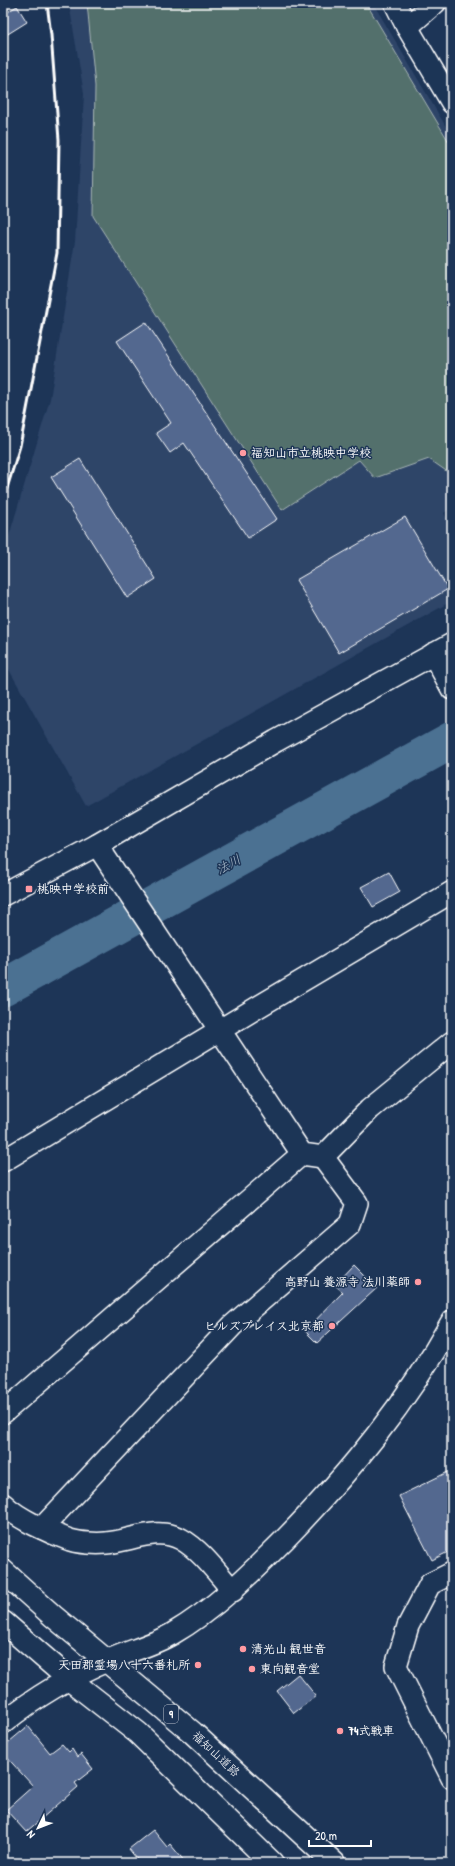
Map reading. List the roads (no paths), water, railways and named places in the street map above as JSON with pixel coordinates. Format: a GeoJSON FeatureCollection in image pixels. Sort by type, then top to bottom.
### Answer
{"type":"FeatureCollection","features":[{"type":"Feature","properties":{"kind":"highway","name":"福知山道路"},"geometry":{"type":"LineString","coordinates":[[3,1571],[53,1616],[108,1660],[193,1733],[334,1863]]}},
{"type":"Feature","properties":{"kind":"highway"},"geometry":{"type":"LineString","coordinates":[[3,1622],[69,1679],[138,1732],[272,1863]]}},
{"type":"Feature","properties":{"kind":"street"},"geometry":{"type":"LineString","coordinates":[[395,3],[407,27],[452,103]]}},
{"type":"Feature","properties":{"kind":"street"},"geometry":{"type":"LineString","coordinates":[[407,27],[435,3]]}},
{"type":"Feature","properties":{"kind":"street"},"geometry":{"type":"LineString","coordinates":[[3,895],[97,845],[276,741],[452,644]]}},
{"type":"Feature","properties":{"kind":"street"},"geometry":{"type":"LineString","coordinates":[[433,654],[452,689]]}},
{"type":"Feature","properties":{"kind":"street"},"geometry":{"type":"LineString","coordinates":[[42,1528],[233,1325],[350,1224],[357,1203],[323,1157],[302,1154],[97,845]]}},
{"type":"Feature","properties":{"kind":"street"},"geometry":{"type":"LineString","coordinates":[[3,1161],[452,892]]}},
{"type":"Feature","properties":{"kind":"street"},"geometry":{"type":"LineString","coordinates":[[323,1157],[370,1109],[452,1042]]}},
{"type":"Feature","properties":{"kind":"street"},"geometry":{"type":"LineString","coordinates":[[3,1413],[302,1154]]}},
{"type":"Feature","properties":{"kind":"street"},"geometry":{"type":"LineString","coordinates":[[3,1723],[30,1702],[69,1679],[108,1660],[171,1635],[233,1591],[319,1504],[366,1451],[403,1400],[452,1321]]}},
{"type":"Feature","properties":{"kind":"street"},"geometry":{"type":"LineString","coordinates":[[3,1504],[9,1510],[42,1528],[71,1540],[106,1543],[159,1534],[181,1539],[206,1559],[233,1591]]}},
{"type":"Feature","properties":{"kind":"street"},"geometry":{"type":"LineString","coordinates":[[452,1573],[430,1584],[408,1626],[396,1666],[452,1778]]}},
{"type":"Feature","properties":{"kind":"waterway","name":"法川"},"geometry":{"type":"LineString","coordinates":[[3,988],[452,740]]}},
{"type":"Feature","properties":{"kind":"railway"},"geometry":{"type":"LineString","coordinates":[[3,501],[20,446],[57,253],[59,140],[47,3]]}},
{"type":"Feature","properties":{"kind":"place","name":"福知山市立桃映中学校"},"geometry":{"type":"Point","coordinates":[243,453]}},
{"type":"Feature","properties":{"kind":"place","name":"桃映中学校前"},"geometry":{"type":"Point","coordinates":[29,889]}},
{"type":"Feature","properties":{"kind":"place","name":"高野山 養源寺 法川薬師"},"geometry":{"type":"Point","coordinates":[418,1282]}},
{"type":"Feature","properties":{"kind":"place","name":"ヒルズプレイス北京都"},"geometry":{"type":"Point","coordinates":[332,1326]}},
{"type":"Feature","properties":{"kind":"place","name":"清光山 観世音"},"geometry":{"type":"Point","coordinates":[243,1649]}},
{"type":"Feature","properties":{"kind":"place","name":"天田郡霊場八十六番札所"},"geometry":{"type":"Point","coordinates":[198,1665]}},
{"type":"Feature","properties":{"kind":"place","name":"東向観音堂"},"geometry":{"type":"Point","coordinates":[252,1669]}},
{"type":"Feature","properties":{"kind":"place","name":"74式戦車"},"geometry":{"type":"Point","coordinates":[340,1731]}}]}
